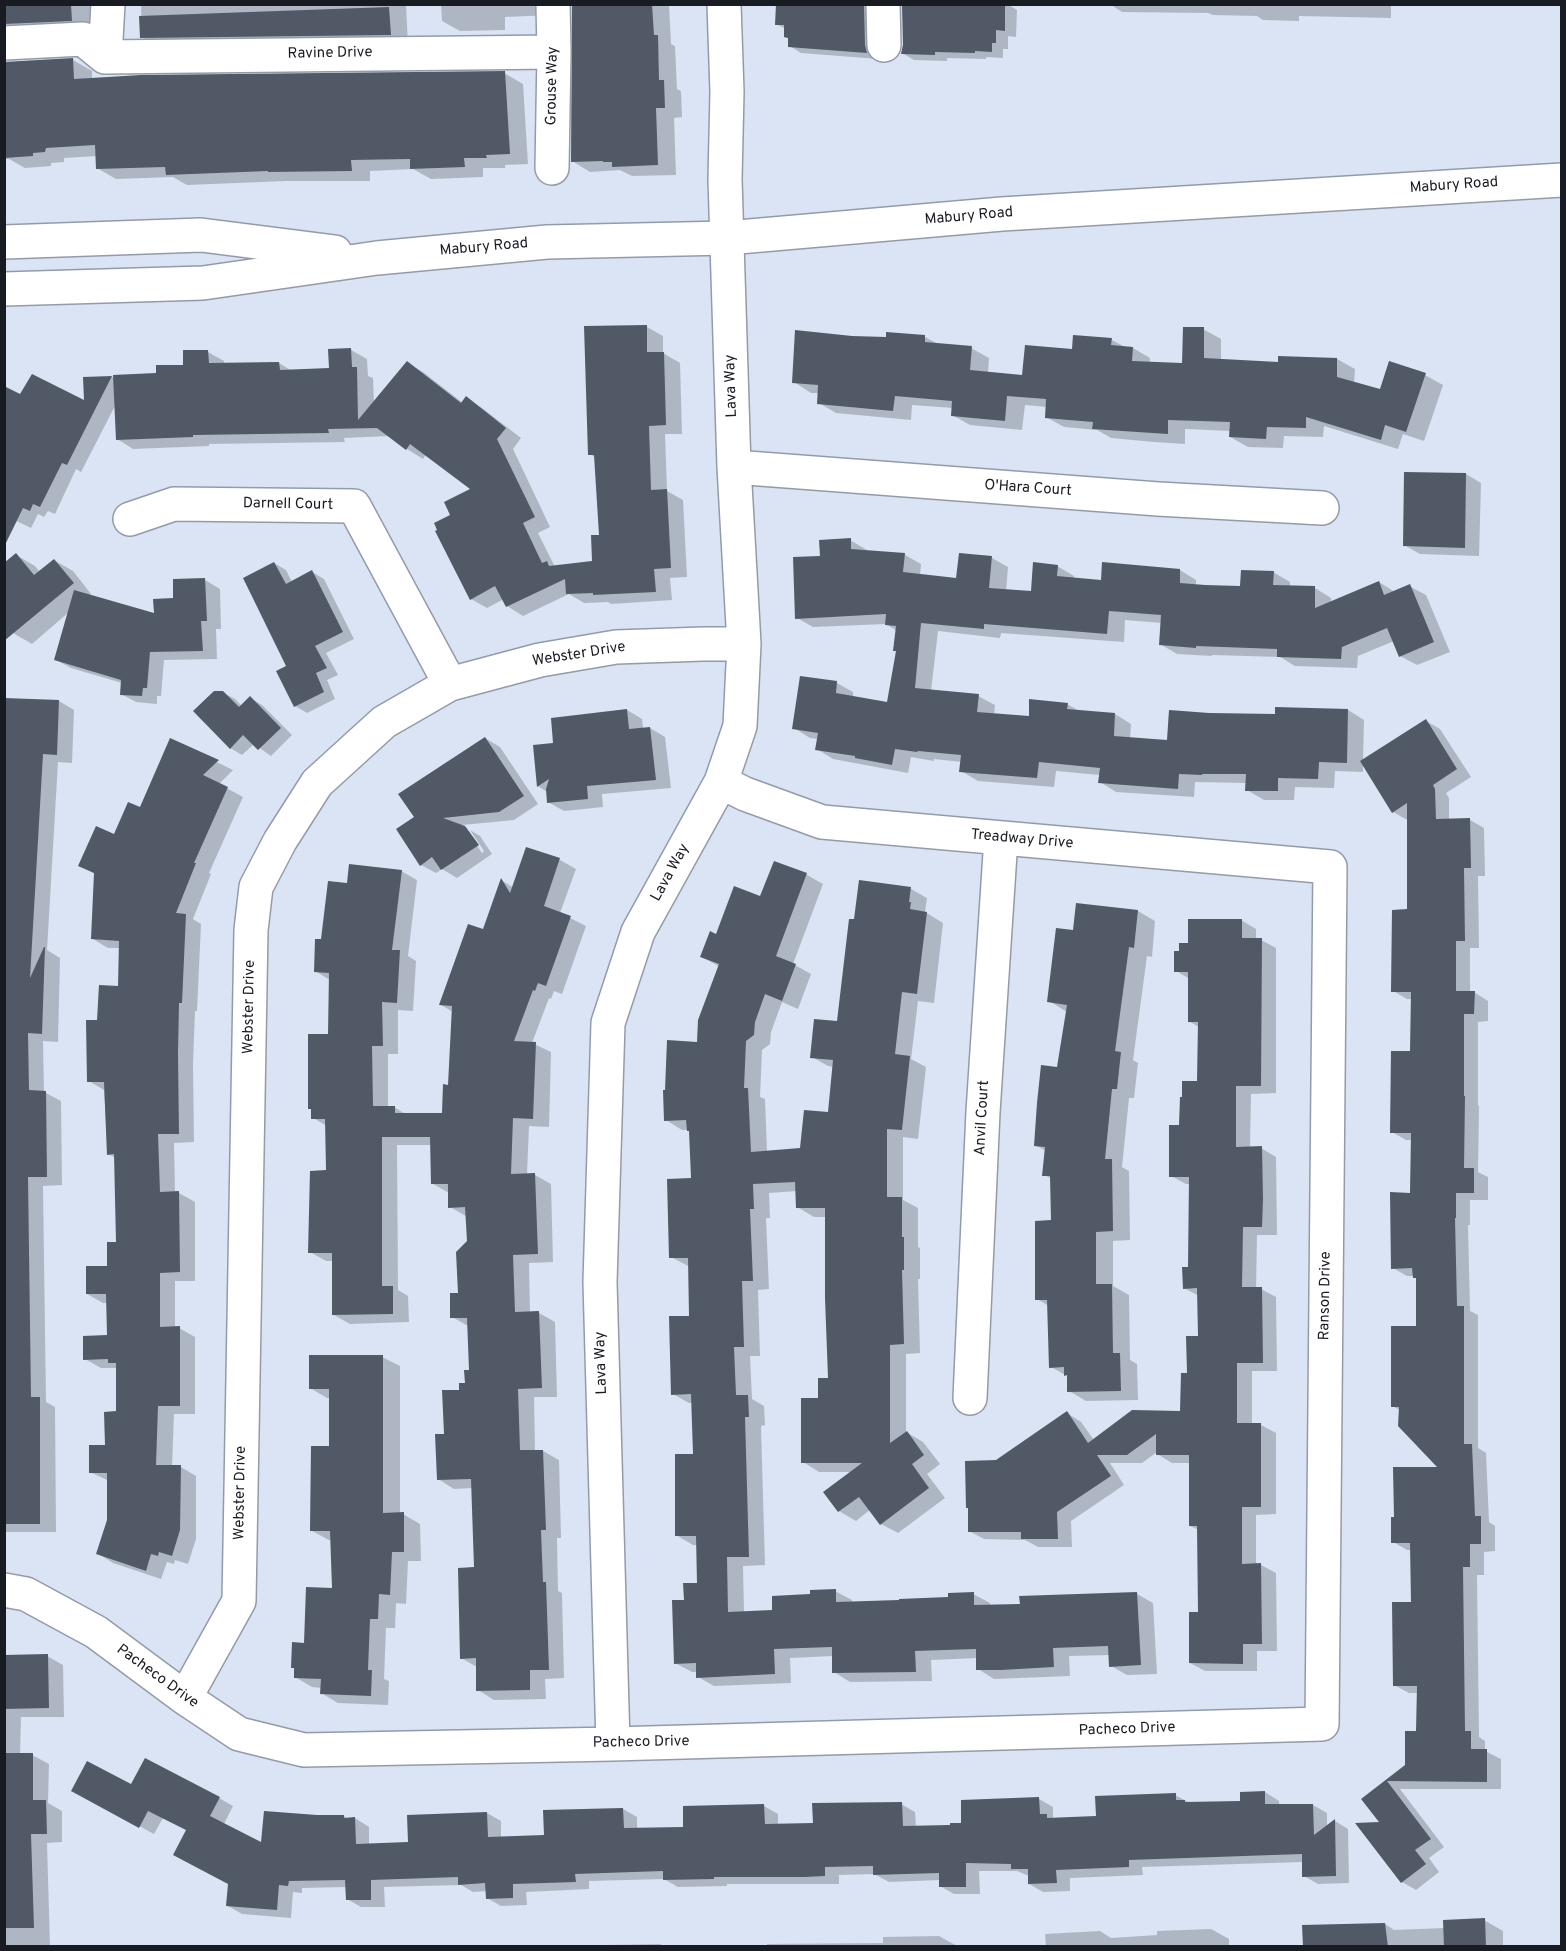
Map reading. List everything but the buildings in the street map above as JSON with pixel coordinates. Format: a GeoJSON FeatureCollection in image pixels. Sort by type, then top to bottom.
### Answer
{"type":"FeatureCollection","features":[{"type":"Feature","properties":{"kind":"street"},"geometry":{"type":"LineString","coordinates":[[105,57],[108,4]]}},
{"type":"Feature","properties":{"kind":"street","name":"Grouse Way"},"geometry":{"type":"LineString","coordinates":[[552,168],[553,4]]}},
{"type":"Feature","properties":{"kind":"street","name":"Lava Way"},"geometry":{"type":"LineString","coordinates":[[613,1744],[600,1282],[608,1023],[638,932],[721,782],[740,726],[744,644],[734,467],[725,179],[727,92],[724,4]]}},
{"type":"Feature","properties":{"kind":"street"},"geometry":{"type":"LineString","coordinates":[[883,4],[884,45]]}},
{"type":"Feature","properties":{"kind":"street"},"geometry":{"type":"LineString","coordinates":[[4,43],[82,39],[105,57]]}},
{"type":"Feature","properties":{"kind":"street","name":"Ravine Drive"},"geometry":{"type":"LineString","coordinates":[[105,57],[554,52]]}},
{"type":"Feature","properties":{"kind":"street","name":"Mabury Road"},"geometry":{"type":"LineString","coordinates":[[12,293],[203,283],[377,258],[547,242],[727,238],[1002,214],[1562,180]]}},
{"type":"Feature","properties":{"kind":"street","name":"Mabury Road"},"geometry":{"type":"LineString","coordinates":[[13,237],[201,235],[377,258]]}},
{"type":"Feature","properties":{"kind":"street","name":"O'Hara Court"},"geometry":{"type":"LineString","coordinates":[[734,467],[1158,499],[1323,508]]}},
{"type":"Feature","properties":{"kind":"street","name":"Darnell Court"},"geometry":{"type":"LineString","coordinates":[[130,519],[174,504],[354,506],[450,684]]}},
{"type":"Feature","properties":{"kind":"street","name":"Webster Drive"},"geometry":{"type":"LineString","coordinates":[[185,1698],[240,1602],[251,930],[256,887],[280,841],[317,783],[384,722],[450,684],[540,660],[616,647],[744,644]]}},
{"type":"Feature","properties":{"kind":"street","name":"Treadway Drive"},"geometry":{"type":"LineString","coordinates":[[721,782],[745,794],[822,822],[1330,867]]}},
{"type":"Feature","properties":{"kind":"street","name":"Anvil Court"},"geometry":{"type":"LineString","coordinates":[[970,1398],[983,1112],[1001,838]]}},
{"type":"Feature","properties":{"kind":"street","name":"Ranson Drive"},"geometry":{"type":"LineString","coordinates":[[1322,1724],[1330,867]]}},
{"type":"Feature","properties":{"kind":"street","name":"Pacheco Drive"},"geometry":{"type":"LineString","coordinates":[[4,1590],[26,1594],[96,1632],[185,1698],[239,1734],[304,1750],[613,1744],[1322,1724]]}}]}
